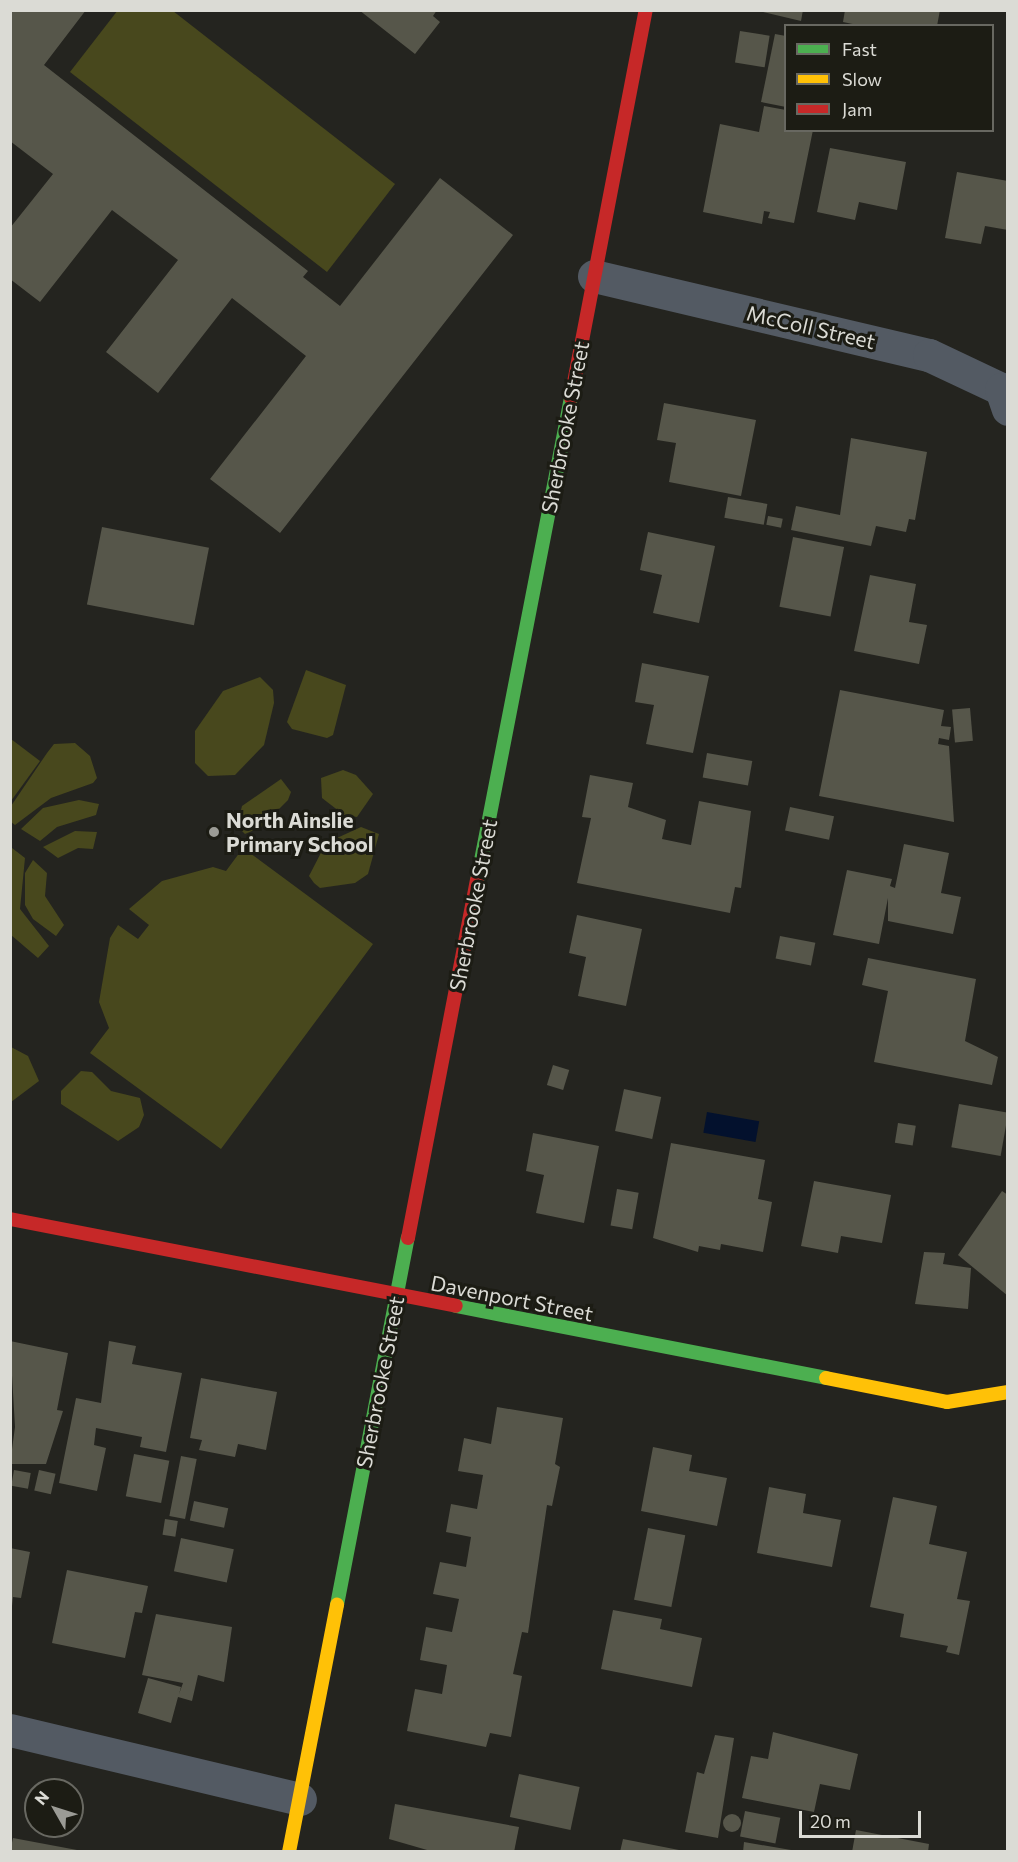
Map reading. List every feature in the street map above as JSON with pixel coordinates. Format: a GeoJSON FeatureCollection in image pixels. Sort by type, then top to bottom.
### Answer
{"type":"FeatureCollection","features":[{"type":"Feature","properties":{"kind":"street","name":"Sherbrooke Street"},"geometry":{"type":"LineString","coordinates":[[289,1851],[646,10]]}},
{"type":"Feature","properties":{"kind":"street","name":"McColl Street"},"geometry":{"type":"LineString","coordinates":[[594,276],[929,355],[1001,389],[1008,409]]}},
{"type":"Feature","properties":{"kind":"street","name":"Davenport Street"},"geometry":{"type":"LineString","coordinates":[[10,1220],[947,1402],[1008,1392]]}},
{"type":"Feature","properties":{"kind":"street"},"geometry":{"type":"LineString","coordinates":[[10,1730],[300,1799]]}},
{"type":"Feature","properties":{"kind":"shaded area"},"geometry":{"type":"Polygon","coordinates":[[[118,10],[173,11],[395,184],[327,272],[70,72],[118,10]]]}},
{"type":"Feature","properties":{"kind":"shaded area"},"geometry":{"type":"Polygon","coordinates":[[[306,670],[346,685],[333,735],[327,738],[292,729],[287,722],[306,670]]]}},
{"type":"Feature","properties":{"kind":"shaded area"},"geometry":{"type":"Polygon","coordinates":[[[260,677],[273,690],[274,703],[264,745],[235,775],[208,776],[195,763],[195,731],[223,691],[260,677]]]}},
{"type":"Feature","properties":{"kind":"shaded area"},"geometry":{"type":"Polygon","coordinates":[[[11,739],[40,761],[11,801],[11,739]]]}},
{"type":"Feature","properties":{"kind":"shaded area"},"geometry":{"type":"Polygon","coordinates":[[[75,743],[90,756],[97,778],[93,783],[51,798],[15,825],[11,822],[11,806],[54,744],[75,743]]]}},
{"type":"Feature","properties":{"kind":"shaded area"},"geometry":{"type":"Polygon","coordinates":[[[343,770],[356,775],[373,794],[357,817],[344,815],[322,798],[321,778],[343,770]]]}},
{"type":"Feature","properties":{"kind":"shaded area"},"geometry":{"type":"Polygon","coordinates":[[[281,779],[291,792],[288,800],[261,827],[245,834],[237,826],[242,806],[281,779]]]}},
{"type":"Feature","properties":{"kind":"shaded area"},"geometry":{"type":"Polygon","coordinates":[[[79,800],[99,804],[96,815],[57,827],[40,841],[21,829],[43,808],[79,800]]]}},
{"type":"Feature","properties":{"kind":"shaded area"},"geometry":{"type":"Polygon","coordinates":[[[361,827],[379,834],[368,874],[355,883],[320,888],[309,876],[326,843],[361,827]]]}},
{"type":"Feature","properties":{"kind":"shaded area"},"geometry":{"type":"Polygon","coordinates":[[[75,831],[97,832],[93,849],[78,848],[58,858],[43,847],[75,831]]]}},
{"type":"Feature","properties":{"kind":"shaded area"},"geometry":{"type":"Polygon","coordinates":[[[12,848],[25,858],[20,909],[49,946],[38,958],[11,935],[12,848]]]}},
{"type":"Feature","properties":{"kind":"shaded area"},"geometry":{"type":"Polygon","coordinates":[[[243,848],[373,944],[221,1149],[90,1053],[109,1028],[99,1002],[110,938],[118,925],[138,939],[149,925],[129,909],[162,881],[213,867],[226,871],[243,848]]]}},
{"type":"Feature","properties":{"kind":"shaded area"},"geometry":{"type":"Polygon","coordinates":[[[33,860],[47,873],[45,896],[64,925],[56,936],[33,919],[25,905],[25,873],[33,860]]]}},
{"type":"Feature","properties":{"kind":"shaded area"},"geometry":{"type":"Polygon","coordinates":[[[11,1047],[28,1056],[39,1081],[11,1102],[11,1047]]]}},
{"type":"Feature","properties":{"kind":"shaded area"},"geometry":{"type":"Polygon","coordinates":[[[81,1071],[92,1072],[111,1091],[140,1098],[144,1115],[139,1127],[118,1141],[61,1104],[61,1091],[81,1071]]]}},
{"type":"Feature","properties":{"kind":"water"},"geometry":{"type":"Polygon","coordinates":[[[707,1112],[759,1121],[756,1142],[703,1133],[707,1112]]]}},
{"type":"Feature","properties":{"kind":"building"},"geometry":{"type":"Polygon","coordinates":[[[10,10],[86,10],[44,65],[308,271],[303,277],[340,306],[440,178],[513,235],[280,533],[210,479],[306,356],[232,298],[158,393],[106,352],[178,260],[112,210],[40,302],[10,279],[10,228],[53,174],[10,141],[10,10]]]}},
{"type":"Feature","properties":{"kind":"building"},"geometry":{"type":"Polygon","coordinates":[[[359,10],[437,10],[433,16],[440,22],[415,54],[359,10]]]}},
{"type":"Feature","properties":{"kind":"building"},"geometry":{"type":"Polygon","coordinates":[[[755,10],[803,10],[801,21],[755,10]]]}},
{"type":"Feature","properties":{"kind":"building"},"geometry":{"type":"Polygon","coordinates":[[[845,10],[940,10],[937,24],[843,22],[845,10]]]}},
{"type":"Feature","properties":{"kind":"building"},"geometry":{"type":"Polygon","coordinates":[[[740,31],[770,36],[765,67],[735,63],[740,31]]]}},
{"type":"Feature","properties":{"kind":"building"},"geometry":{"type":"Polygon","coordinates":[[[775,34],[784,36],[784,107],[761,102],[775,34]]]}},
{"type":"Feature","properties":{"kind":"building"},"geometry":{"type":"Polygon","coordinates":[[[764,106],[784,110],[784,132],[813,132],[794,223],[768,218],[770,212],[764,211],[762,224],[703,212],[720,124],[759,132],[764,106]]]}},
{"type":"Feature","properties":{"kind":"building"},"geometry":{"type":"Polygon","coordinates":[[[830,148],[906,162],[897,210],[859,202],[855,220],[817,212],[830,148]]]}},
{"type":"Feature","properties":{"kind":"building"},"geometry":{"type":"Polygon","coordinates":[[[957,172],[1008,181],[1008,230],[985,226],[981,244],[945,238],[957,172]]]}},
{"type":"Feature","properties":{"kind":"building"},"geometry":{"type":"Polygon","coordinates":[[[664,403],[756,420],[741,496],[669,482],[676,443],[657,440],[664,403]]]}},
{"type":"Feature","properties":{"kind":"building"},"geometry":{"type":"Polygon","coordinates":[[[851,438],[927,452],[915,520],[909,519],[906,532],[876,526],[871,546],[791,530],[796,506],[840,515],[851,438]]]}},
{"type":"Feature","properties":{"kind":"building"},"geometry":{"type":"Polygon","coordinates":[[[728,497],[767,504],[764,525],[724,518],[728,497]]]}},
{"type":"Feature","properties":{"kind":"building"},"geometry":{"type":"Polygon","coordinates":[[[768,516],[783,519],[781,528],[766,525],[768,516]]]}},
{"type":"Feature","properties":{"kind":"building"},"geometry":{"type":"Polygon","coordinates":[[[102,527],[209,548],[194,625],[87,605],[102,527]]]}},
{"type":"Feature","properties":{"kind":"building"},"geometry":{"type":"Polygon","coordinates":[[[648,532],[715,546],[699,623],[653,613],[662,575],[640,570],[648,532]]]}},
{"type":"Feature","properties":{"kind":"building"},"geometry":{"type":"Polygon","coordinates":[[[793,537],[844,547],[830,617],[779,607],[793,537]]]}},
{"type":"Feature","properties":{"kind":"building"},"geometry":{"type":"Polygon","coordinates":[[[870,575],[916,584],[909,622],[927,625],[919,664],[854,651],[870,575]]]}},
{"type":"Feature","properties":{"kind":"building"},"geometry":{"type":"Polygon","coordinates":[[[642,663],[709,676],[693,753],[646,744],[654,705],[635,702],[642,663]]]}},
{"type":"Feature","properties":{"kind":"building"},"geometry":{"type":"Polygon","coordinates":[[[840,690],[944,710],[941,726],[951,727],[949,740],[939,738],[938,744],[949,746],[954,822],[819,796],[840,690]]]}},
{"type":"Feature","properties":{"kind":"building"},"geometry":{"type":"Polygon","coordinates":[[[970,708],[973,741],[955,742],[952,710],[970,708]]]}},
{"type":"Feature","properties":{"kind":"building"},"geometry":{"type":"Polygon","coordinates":[[[707,753],[752,761],[748,786],[703,778],[707,753]]]}},
{"type":"Feature","properties":{"kind":"building"},"geometry":{"type":"Polygon","coordinates":[[[590,775],[633,783],[628,807],[666,820],[662,839],[691,845],[699,801],[751,811],[741,888],[735,887],[730,913],[577,883],[591,818],[582,817],[590,775]]]}},
{"type":"Feature","properties":{"kind":"building"},"geometry":{"type":"Polygon","coordinates":[[[790,807],[834,816],[829,840],[785,830],[790,807]]]}},
{"type":"Feature","properties":{"kind":"building"},"geometry":{"type":"Polygon","coordinates":[[[904,844],[949,853],[941,893],[961,897],[953,934],[888,921],[888,898],[879,944],[833,935],[847,870],[892,879],[890,886],[895,888],[904,844]]]}},
{"type":"Feature","properties":{"kind":"building"},"geometry":{"type":"Polygon","coordinates":[[[577,915],[642,929],[626,1006],[578,996],[586,957],[569,953],[577,915]]]}},
{"type":"Feature","properties":{"kind":"building"},"geometry":{"type":"Polygon","coordinates":[[[780,936],[815,943],[811,965],[776,959],[780,936]]]}},
{"type":"Feature","properties":{"kind":"building"},"geometry":{"type":"Polygon","coordinates":[[[868,958],[976,979],[965,1041],[998,1057],[992,1085],[874,1062],[888,991],[862,985],[868,958]]]}},
{"type":"Feature","properties":{"kind":"building"},"geometry":{"type":"Polygon","coordinates":[[[553,1065],[569,1070],[563,1090],[547,1085],[553,1065]]]}},
{"type":"Feature","properties":{"kind":"building"},"geometry":{"type":"Polygon","coordinates":[[[624,1089],[661,1097],[652,1139],[615,1131],[624,1089]]]}},
{"type":"Feature","properties":{"kind":"building"},"geometry":{"type":"Polygon","coordinates":[[[959,1104],[1008,1113],[1001,1156],[951,1147],[959,1104]]]}},
{"type":"Feature","properties":{"kind":"building"},"geometry":{"type":"Polygon","coordinates":[[[898,1123],[916,1126],[913,1146],[895,1143],[898,1123]]]}},
{"type":"Feature","properties":{"kind":"building"},"geometry":{"type":"Polygon","coordinates":[[[533,1133],[599,1146],[584,1223],[536,1213],[544,1175],[526,1171],[533,1133]]]}},
{"type":"Feature","properties":{"kind":"building"},"geometry":{"type":"Polygon","coordinates":[[[671,1143],[765,1160],[758,1199],[772,1202],[763,1252],[721,1244],[720,1250],[699,1246],[698,1252],[653,1238],[671,1143]]]}},
{"type":"Feature","properties":{"kind":"building"},"geometry":{"type":"Polygon","coordinates":[[[814,1181],[891,1195],[882,1243],[841,1236],[838,1253],[801,1246],[814,1181]]]}},
{"type":"Feature","properties":{"kind":"building"},"geometry":{"type":"Polygon","coordinates":[[[617,1189],[639,1193],[632,1229],[611,1225],[617,1189]]]}},
{"type":"Feature","properties":{"kind":"building"},"geometry":{"type":"Polygon","coordinates":[[[1002,1191],[1008,1195],[1008,1296],[958,1255],[1002,1191]]]}},
{"type":"Feature","properties":{"kind":"building"},"geometry":{"type":"Polygon","coordinates":[[[924,1252],[945,1253],[943,1264],[971,1268],[968,1309],[915,1304],[924,1252]]]}},
{"type":"Feature","properties":{"kind":"building"},"geometry":{"type":"Polygon","coordinates":[[[10,1341],[68,1353],[57,1410],[63,1411],[46,1464],[10,1464],[15,1427],[10,1341]]]}},
{"type":"Feature","properties":{"kind":"building"},"geometry":{"type":"Polygon","coordinates":[[[109,1341],[136,1346],[132,1364],[182,1373],[166,1452],[140,1447],[142,1437],[96,1428],[94,1445],[106,1448],[97,1491],[59,1483],[76,1398],[101,1403],[109,1341]]]}},
{"type":"Feature","properties":{"kind":"building"},"geometry":{"type":"Polygon","coordinates":[[[201,1378],[277,1392],[266,1450],[238,1444],[235,1457],[199,1450],[202,1440],[190,1438],[201,1378]]]}},
{"type":"Feature","properties":{"kind":"building"},"geometry":{"type":"Polygon","coordinates":[[[497,1407],[563,1418],[555,1464],[560,1467],[552,1506],[547,1505],[528,1633],[522,1632],[513,1674],[522,1676],[511,1737],[490,1733],[486,1747],[407,1731],[415,1689],[442,1694],[447,1665],[420,1660],[426,1627],[452,1632],[459,1599],[433,1594],[440,1562],[466,1567],[471,1537],[446,1532],[451,1504],[477,1509],[483,1475],[458,1471],[464,1438],[491,1444],[497,1407]]]}},
{"type":"Feature","properties":{"kind":"building"},"geometry":{"type":"Polygon","coordinates":[[[653,1447],[692,1455],[689,1471],[727,1478],[717,1526],[641,1511],[653,1447]]]}},
{"type":"Feature","properties":{"kind":"building"},"geometry":{"type":"Polygon","coordinates":[[[134,1454],[169,1461],[161,1503],[126,1496],[134,1454]]]}},
{"type":"Feature","properties":{"kind":"building"},"geometry":{"type":"Polygon","coordinates":[[[181,1456],[197,1459],[185,1519],[169,1516],[181,1456]]]}},
{"type":"Feature","properties":{"kind":"building"},"geometry":{"type":"Polygon","coordinates":[[[14,1470],[31,1473],[28,1489],[11,1486],[14,1470]]]}},
{"type":"Feature","properties":{"kind":"building"},"geometry":{"type":"Polygon","coordinates":[[[39,1470],[56,1474],[51,1494],[34,1490],[39,1470]]]}},
{"type":"Feature","properties":{"kind":"building"},"geometry":{"type":"Polygon","coordinates":[[[769,1487],[806,1494],[803,1513],[841,1520],[832,1567],[757,1553],[769,1487]]]}},
{"type":"Feature","properties":{"kind":"building"},"geometry":{"type":"Polygon","coordinates":[[[893,1497],[937,1506],[929,1544],[967,1552],[957,1599],[970,1601],[959,1655],[946,1652],[948,1646],[900,1637],[904,1614],[870,1607],[893,1497]]]}},
{"type":"Feature","properties":{"kind":"building"},"geometry":{"type":"Polygon","coordinates":[[[194,1501],[228,1508],[224,1528],[190,1521],[194,1501]]]}},
{"type":"Feature","properties":{"kind":"building"},"geometry":{"type":"Polygon","coordinates":[[[165,1519],[178,1521],[175,1537],[162,1535],[165,1519]]]}},
{"type":"Feature","properties":{"kind":"building"},"geometry":{"type":"Polygon","coordinates":[[[648,1528],[685,1535],[671,1607],[634,1600],[648,1528]]]}},
{"type":"Feature","properties":{"kind":"building"},"geometry":{"type":"Polygon","coordinates":[[[181,1538],[234,1549],[227,1582],[174,1571],[181,1538]]]}},
{"type":"Feature","properties":{"kind":"building"},"geometry":{"type":"Polygon","coordinates":[[[10,1548],[30,1552],[21,1598],[13,1597],[12,1606],[10,1548]]]}},
{"type":"Feature","properties":{"kind":"building"},"geometry":{"type":"Polygon","coordinates":[[[67,1570],[148,1586],[142,1613],[135,1612],[125,1658],[52,1643],[67,1570]]]}},
{"type":"Feature","properties":{"kind":"building"},"geometry":{"type":"Polygon","coordinates":[[[613,1610],[662,1619],[660,1629],[702,1638],[692,1687],[601,1669],[613,1610]]]}},
{"type":"Feature","properties":{"kind":"building"},"geometry":{"type":"Polygon","coordinates":[[[156,1614],[232,1627],[224,1682],[198,1675],[192,1701],[178,1697],[171,1723],[138,1713],[148,1678],[181,1687],[179,1694],[183,1683],[142,1675],[156,1614]]]}},
{"type":"Feature","properties":{"kind":"building"},"geometry":{"type":"Polygon","coordinates":[[[773,1732],[858,1754],[850,1790],[820,1784],[814,1812],[742,1798],[751,1756],[768,1759],[773,1732]]]}},
{"type":"Feature","properties":{"kind":"building"},"geometry":{"type":"Polygon","coordinates":[[[715,1735],[734,1738],[718,1838],[685,1832],[697,1772],[704,1774],[715,1735]]]}},
{"type":"Feature","properties":{"kind":"building"},"geometry":{"type":"Polygon","coordinates":[[[519,1774],[580,1787],[570,1830],[510,1817],[519,1774]]]}},
{"type":"Feature","properties":{"kind":"building"},"geometry":{"type":"Polygon","coordinates":[[[395,1804],[519,1827],[514,1852],[434,1852],[389,1839],[395,1804]]]}},
{"type":"Feature","properties":{"kind":"building"},"geometry":{"type":"Polygon","coordinates":[[[745,1811],[780,1818],[775,1843],[740,1837],[745,1811]]]}},
{"type":"Feature","properties":{"kind":"building"},"geometry":{"type":"Polygon","coordinates":[[[732,1814],[738,1817],[741,1823],[738,1829],[732,1832],[726,1829],[723,1823],[726,1817],[732,1814]]]}},
{"type":"Feature","properties":{"kind":"building"},"geometry":{"type":"Polygon","coordinates":[[[856,1830],[929,1844],[928,1852],[852,1852],[856,1830]]]}},
{"type":"Feature","properties":{"kind":"building"},"geometry":{"type":"Polygon","coordinates":[[[13,1838],[77,1850],[77,1852],[10,1852],[13,1838]]]}},
{"type":"Feature","properties":{"kind":"building"},"geometry":{"type":"Polygon","coordinates":[[[623,1839],[679,1850],[679,1852],[620,1852],[623,1839]]]}},
{"type":"Feature","properties":{"kind":"building"},"geometry":{"type":"Polygon","coordinates":[[[744,1842],[791,1850],[791,1852],[743,1852],[744,1842]]]}},
{"type":"Feature","properties":{"kind":"traffic: fast"},"geometry":{"type":"LineString","coordinates":[[477,881],[571,398]]}},
{"type":"Feature","properties":{"kind":"traffic: fast"},"geometry":{"type":"LineString","coordinates":[[337,1605],[408,1238]]}},
{"type":"Feature","properties":{"kind":"traffic: fast"},"geometry":{"type":"LineString","coordinates":[[456,1306],[826,1378]]}},
{"type":"Feature","properties":{"kind":"traffic: slow"},"geometry":{"type":"LineString","coordinates":[[826,1378],[947,1402],[1008,1392]]}},
{"type":"Feature","properties":{"kind":"traffic: slow"},"geometry":{"type":"LineString","coordinates":[[289,1852],[337,1605]]}},
{"type":"Feature","properties":{"kind":"traffic: jam"},"geometry":{"type":"LineString","coordinates":[[571,398],[646,10]]}},
{"type":"Feature","properties":{"kind":"traffic: jam"},"geometry":{"type":"LineString","coordinates":[[408,1238],[477,881]]}},
{"type":"Feature","properties":{"kind":"traffic: jam"},"geometry":{"type":"LineString","coordinates":[[10,1219],[456,1306]]}},
{"type":"Feature","properties":{"kind":"place","name":"North Ainslie Primary School"},"geometry":{"type":"Point","coordinates":[214,832]}}]}
